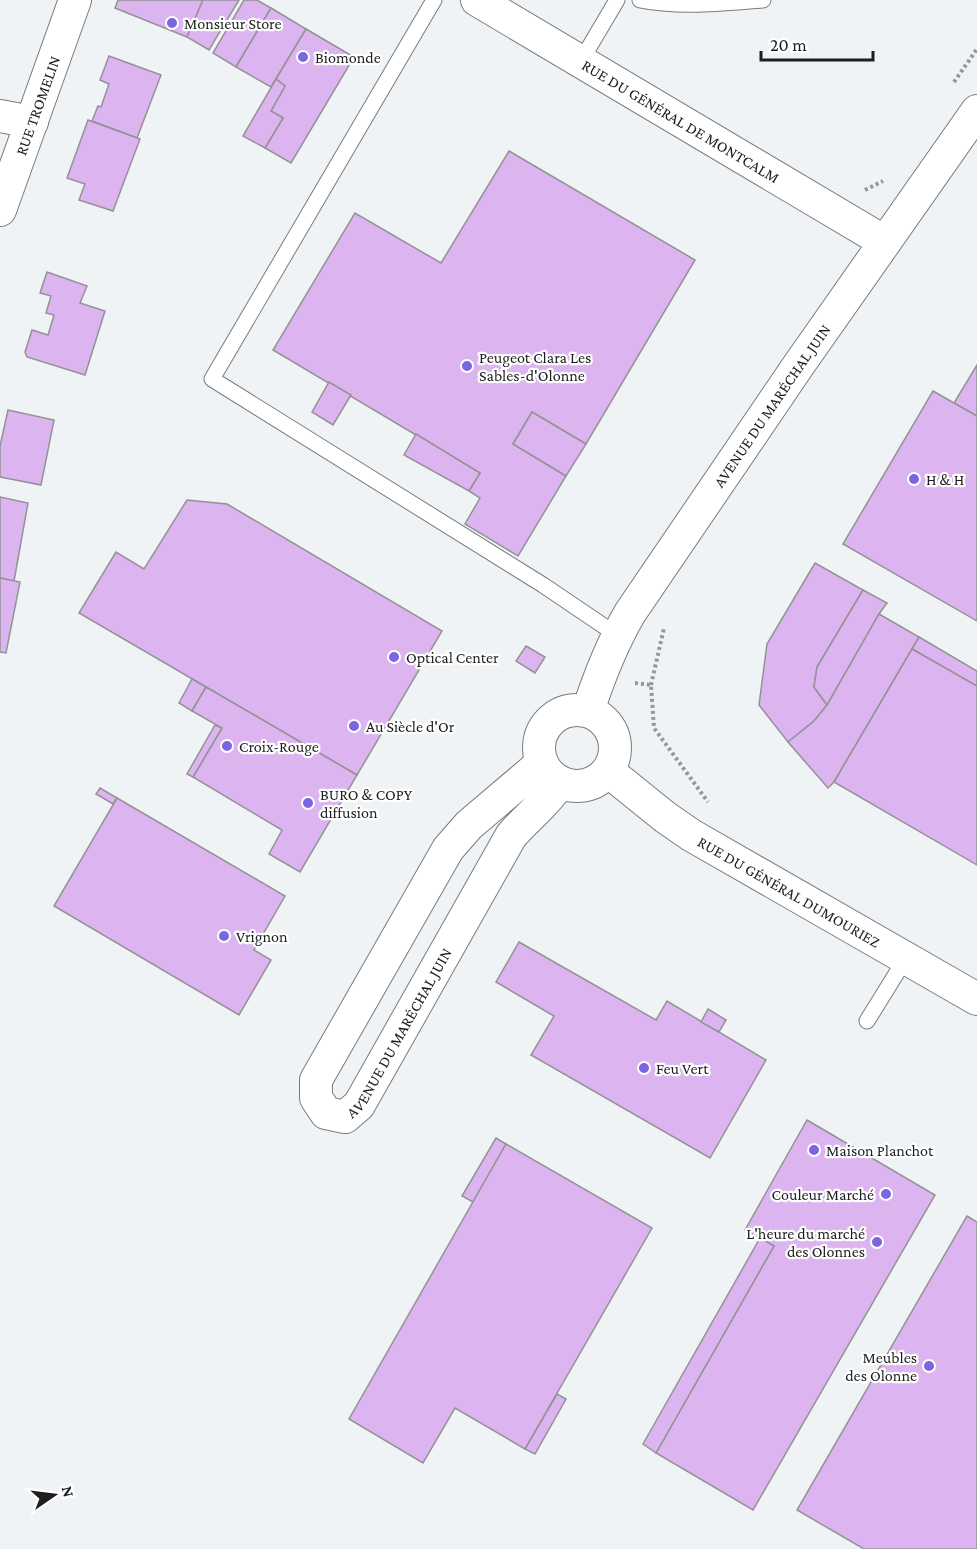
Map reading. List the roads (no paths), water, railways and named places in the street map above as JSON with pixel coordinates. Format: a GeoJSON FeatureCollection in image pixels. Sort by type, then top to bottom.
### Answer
{"type":"FeatureCollection","features":[{"type":"Feature","properties":{"kind":"street","name":"RUE TROMELIN"},"geometry":{"type":"LineString","coordinates":[[0,210],[75,0]]}},
{"type":"Feature","properties":{"kind":"street","name":"RUE DU GÉNÉRAL DE MONTCALM"},"geometry":{"type":"LineString","coordinates":[[477,0],[885,242]]}},
{"type":"Feature","properties":{"kind":"street","name":"AVENUE DU MARÉCHAL JUIN"},"geometry":{"type":"LineString","coordinates":[[588,711],[617,635],[668,557],[977,111]]}},
{"type":"Feature","properties":{"kind":"street"},"geometry":{"type":"LineString","coordinates":[[0,116],[32,122]]}},
{"type":"Feature","properties":{"kind":"street"},"geometry":{"type":"LineString","coordinates":[[578,709],[599,716],[614,736],[616,748],[608,771],[591,783],[581,786],[551,772],[540,752],[540,741],[549,722],[557,715],[578,709]]}},
{"type":"Feature","properties":{"kind":"street","name":"RUE DU GÉNÉRAL DUMOURIEZ"},"geometry":{"type":"LineString","coordinates":[[608,771],[691,835],[977,999]]}},
{"type":"Feature","properties":{"kind":"street","name":"AVENUE DU MARÉCHAL JUIN"},"geometry":{"type":"LineString","coordinates":[[551,772],[550,798],[511,836],[359,1106],[345,1117],[326,1113],[316,1098],[316,1080],[448,849],[469,825],[551,772]]}},
{"type":"Feature","properties":{"kind":"lane"},"geometry":{"type":"LineString","coordinates":[[434,0],[212,379],[536,580],[617,635]]}},
{"type":"Feature","properties":{"kind":"lane"},"geometry":{"type":"LineString","coordinates":[[581,61],[617,0]]}},
{"type":"Feature","properties":{"kind":"lane"},"geometry":{"type":"LineString","coordinates":[[640,0],[661,4],[691,5],[763,0]]}},
{"type":"Feature","properties":{"kind":"lane"},"geometry":{"type":"LineString","coordinates":[[867,1021],[906,958]]}},
{"type":"Feature","properties":{"kind":"place","name":"Monsieur Store"},"geometry":{"type":"Point","coordinates":[172,23]}},
{"type":"Feature","properties":{"kind":"place","name":"Biomonde"},"geometry":{"type":"Point","coordinates":[303,57]}},
{"type":"Feature","properties":{"kind":"place","name":"Peugeot Clara Les Sables-d'Olonne"},"geometry":{"type":"Point","coordinates":[467,366]}},
{"type":"Feature","properties":{"kind":"place","name":"H & H"},"geometry":{"type":"Point","coordinates":[914,479]}},
{"type":"Feature","properties":{"kind":"place","name":"Optical Center"},"geometry":{"type":"Point","coordinates":[394,657]}},
{"type":"Feature","properties":{"kind":"place","name":"Au Siècle d'Or"},"geometry":{"type":"Point","coordinates":[354,726]}},
{"type":"Feature","properties":{"kind":"place","name":"Croix-Rouge"},"geometry":{"type":"Point","coordinates":[227,746]}},
{"type":"Feature","properties":{"kind":"place","name":"BURO & COPY diffusion"},"geometry":{"type":"Point","coordinates":[308,803]}},
{"type":"Feature","properties":{"kind":"place","name":"Vrignon"},"geometry":{"type":"Point","coordinates":[224,936]}},
{"type":"Feature","properties":{"kind":"place","name":"Feu Vert"},"geometry":{"type":"Point","coordinates":[644,1068]}},
{"type":"Feature","properties":{"kind":"place","name":"Maison Planchot"},"geometry":{"type":"Point","coordinates":[814,1150]}},
{"type":"Feature","properties":{"kind":"place","name":"Couleur Marché"},"geometry":{"type":"Point","coordinates":[886,1194]}},
{"type":"Feature","properties":{"kind":"place","name":"L'heure du marché des Olonnes"},"geometry":{"type":"Point","coordinates":[877,1242]}},
{"type":"Feature","properties":{"kind":"place","name":"Meubles des Olonne"},"geometry":{"type":"Point","coordinates":[929,1366]}}]}
